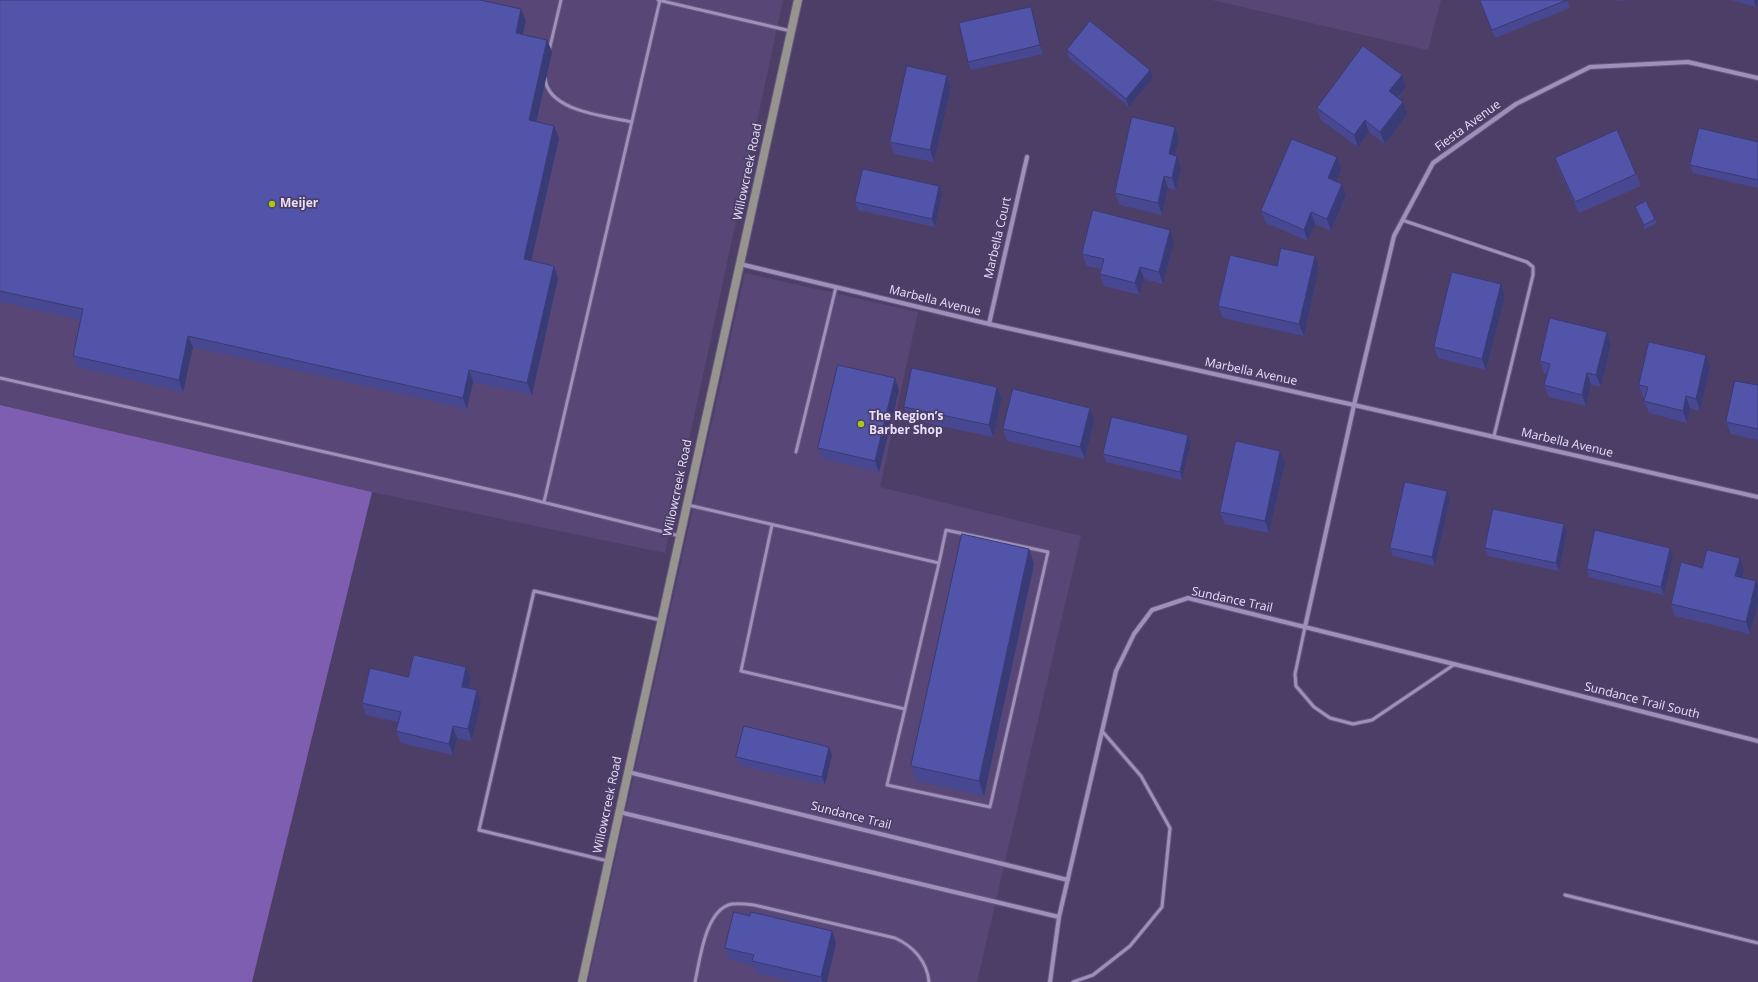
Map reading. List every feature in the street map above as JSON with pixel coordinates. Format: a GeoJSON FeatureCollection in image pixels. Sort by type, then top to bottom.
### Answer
{"type":"FeatureCollection","features":[{"type":"Feature","properties":{"kind":"main road","name":"Willowcreek Road"},"geometry":{"type":"LineString","coordinates":[[582,982],[798,0]]}},
{"type":"Feature","properties":{"kind":"street","name":"Fiesta Avenue"},"geometry":{"type":"LineString","coordinates":[[1354,405],[1394,236],[1433,163],[1516,104],[1590,67],[1688,62],[1758,78]]}},
{"type":"Feature","properties":{"kind":"street","name":"Marbella Court"},"geometry":{"type":"LineString","coordinates":[[989,324],[1027,156]]}},
{"type":"Feature","properties":{"kind":"street","name":"Marbella Avenue"},"geometry":{"type":"LineString","coordinates":[[740,264],[989,324],[1494,436],[1758,497]]}},
{"type":"Feature","properties":{"kind":"street"},"geometry":{"type":"LineString","coordinates":[[1305,627],[1354,405]]}},
{"type":"Feature","properties":{"kind":"street","name":"Sundance Trail"},"geometry":{"type":"LineString","coordinates":[[1050,982],[1058,917],[1068,880],[1116,671],[1134,634],[1152,610],[1188,598],[1522,680]]}},
{"type":"Feature","properties":{"kind":"street","name":"Sundance Trail South"},"geometry":{"type":"LineString","coordinates":[[1522,680],[1758,741]]}},
{"type":"Feature","properties":{"kind":"street","name":"Sundance Trail"},"geometry":{"type":"LineString","coordinates":[[628,772],[1068,880]]}},
{"type":"Feature","properties":{"kind":"street"},"geometry":{"type":"LineString","coordinates":[[619,812],[1058,917]]}},
{"type":"Feature","properties":{"kind":"lane"},"geometry":{"type":"LineString","coordinates":[[548,56],[561,0]]}},
{"type":"Feature","properties":{"kind":"lane"},"geometry":{"type":"LineString","coordinates":[[544,502],[659,0],[791,31]]}},
{"type":"Feature","properties":{"kind":"lane"},"geometry":{"type":"LineString","coordinates":[[546,75],[545,80],[550,92],[558,101],[573,108],[632,122]]}},
{"type":"Feature","properties":{"kind":"lane"},"geometry":{"type":"LineString","coordinates":[[1402,220],[1527,262],[1533,267],[1533,275],[1494,436]]}},
{"type":"Feature","properties":{"kind":"lane"},"geometry":{"type":"LineString","coordinates":[[796,452],[836,287]]}},
{"type":"Feature","properties":{"kind":"lane"},"geometry":{"type":"LineString","coordinates":[[0,378],[544,502],[680,536]]}},
{"type":"Feature","properties":{"kind":"lane"},"geometry":{"type":"LineString","coordinates":[[686,504],[938,563]]}},
{"type":"Feature","properties":{"kind":"lane"},"geometry":{"type":"LineString","coordinates":[[772,525],[741,671],[905,709]]}},
{"type":"Feature","properties":{"kind":"lane"},"geometry":{"type":"LineString","coordinates":[[946,530],[1048,552],[990,808],[887,785],[938,563],[946,530]]}},
{"type":"Feature","properties":{"kind":"lane"},"geometry":{"type":"LineString","coordinates":[[608,861],[479,830],[534,591],[661,620]]}},
{"type":"Feature","properties":{"kind":"lane"},"geometry":{"type":"LineString","coordinates":[[1305,627],[1295,674],[1296,686],[1314,706],[1330,718],[1353,724],[1372,720],[1455,664]]}},
{"type":"Feature","properties":{"kind":"lane"},"geometry":{"type":"LineString","coordinates":[[1073,982],[1093,975],[1130,946],[1162,907],[1170,828],[1141,776],[1102,731]]}},
{"type":"Feature","properties":{"kind":"lane"},"geometry":{"type":"LineString","coordinates":[[1565,895],[1758,943]]}},
{"type":"Feature","properties":{"kind":"lane"},"geometry":{"type":"LineString","coordinates":[[695,982],[706,937],[715,915],[730,904],[754,904],[895,938],[906,943],[916,952],[926,968],[929,982]]}},
{"type":"Feature","properties":{"kind":"shaded area"},"geometry":{"type":"Polygon","coordinates":[[[0,0],[783,0],[665,553],[372,492],[0,405],[0,0]]]}},
{"type":"Feature","properties":{"kind":"shaded area"},"geometry":{"type":"Polygon","coordinates":[[[1212,0],[1441,0],[1428,50],[1212,0]]]}},
{"type":"Feature","properties":{"kind":"shaded area"},"geometry":{"type":"Polygon","coordinates":[[[745,273],[918,312],[880,487],[1081,536],[977,982],[588,982],[745,273]]]}},
{"type":"Feature","properties":{"kind":"shaded area"},"geometry":{"type":"Polygon","coordinates":[[[0,405],[372,492],[252,982],[0,982],[0,405]]]}},
{"type":"Feature","properties":{"kind":"building","name":"Meijer"},"geometry":{"type":"Polygon","coordinates":[[[0,0],[480,0],[521,9],[516,33],[547,40],[529,120],[554,126],[524,259],[554,266],[527,383],[469,370],[463,398],[188,336],[179,380],[73,356],[83,309],[0,291],[0,0]]]}},
{"type":"Feature","properties":{"kind":"building"},"geometry":{"type":"Polygon","coordinates":[[[1480,0],[1567,0],[1492,30],[1480,0]]]}},
{"type":"Feature","properties":{"kind":"building"},"geometry":{"type":"Polygon","coordinates":[[[1031,7],[1040,45],[968,62],[959,23],[1031,7]]]}},
{"type":"Feature","properties":{"kind":"building"},"geometry":{"type":"Polygon","coordinates":[[[1090,21],[1150,70],[1126,99],[1067,50],[1090,21]]]}},
{"type":"Feature","properties":{"kind":"building"},"geometry":{"type":"Polygon","coordinates":[[[1363,46],[1402,75],[1389,91],[1403,102],[1380,132],[1365,120],[1354,135],[1317,108],[1363,46]]]}},
{"type":"Feature","properties":{"kind":"building"},"geometry":{"type":"Polygon","coordinates":[[[907,66],[947,75],[930,150],[890,142],[907,66]]]}},
{"type":"Feature","properties":{"kind":"building"},"geometry":{"type":"Polygon","coordinates":[[[1132,117],[1175,127],[1169,154],[1177,156],[1172,178],[1164,176],[1158,203],[1115,193],[1132,117]]]}},
{"type":"Feature","properties":{"kind":"building"},"geometry":{"type":"Polygon","coordinates":[[[1699,128],[1758,142],[1758,180],[1690,165],[1699,128]]]}},
{"type":"Feature","properties":{"kind":"building"},"geometry":{"type":"Polygon","coordinates":[[[1617,130],[1636,174],[1575,202],[1555,158],[1617,130]]]}},
{"type":"Feature","properties":{"kind":"building"},"geometry":{"type":"Polygon","coordinates":[[[1292,139],[1337,157],[1328,178],[1342,184],[1327,219],[1311,212],[1304,230],[1261,211],[1292,139]]]}},
{"type":"Feature","properties":{"kind":"building"},"geometry":{"type":"Polygon","coordinates":[[[863,169],[939,186],[932,219],[855,202],[863,169]]]}},
{"type":"Feature","properties":{"kind":"building"},"geometry":{"type":"Polygon","coordinates":[[[1646,201],[1655,219],[1644,225],[1635,207],[1646,201]]]}},
{"type":"Feature","properties":{"kind":"building"},"geometry":{"type":"Polygon","coordinates":[[[1093,210],[1170,230],[1159,272],[1140,267],[1135,283],[1100,274],[1104,259],[1082,254],[1093,210]]]}},
{"type":"Feature","properties":{"kind":"building"},"geometry":{"type":"Polygon","coordinates":[[[1281,248],[1315,256],[1299,324],[1218,306],[1230,255],[1277,266],[1281,248]]]}},
{"type":"Feature","properties":{"kind":"building"},"geometry":{"type":"Polygon","coordinates":[[[1452,272],[1501,284],[1482,359],[1434,347],[1452,272]]]}},
{"type":"Feature","properties":{"kind":"building"},"geometry":{"type":"Polygon","coordinates":[[[1550,318],[1607,332],[1596,375],[1587,373],[1582,395],[1544,385],[1550,364],[1540,361],[1550,318]]]}},
{"type":"Feature","properties":{"kind":"building"},"geometry":{"type":"Polygon","coordinates":[[[1649,342],[1706,355],[1696,399],[1686,396],[1683,411],[1644,401],[1648,387],[1639,385],[1649,342]]]}},
{"type":"Feature","properties":{"kind":"building","name":"The Region’s Barber Shop"},"geometry":{"type":"Polygon","coordinates":[[[838,365],[895,378],[875,461],[818,448],[838,365]]]}},
{"type":"Feature","properties":{"kind":"building"},"geometry":{"type":"Polygon","coordinates":[[[912,368],[997,387],[989,425],[904,407],[912,368]]]}},
{"type":"Feature","properties":{"kind":"building"},"geometry":{"type":"Polygon","coordinates":[[[1735,381],[1758,385],[1758,429],[1726,422],[1735,381]]]}},
{"type":"Feature","properties":{"kind":"building"},"geometry":{"type":"Polygon","coordinates":[[[1013,389],[1090,408],[1080,447],[1003,429],[1013,389]]]}},
{"type":"Feature","properties":{"kind":"building"},"geometry":{"type":"Polygon","coordinates":[[[1112,417],[1188,435],[1180,472],[1103,454],[1112,417]]]}},
{"type":"Feature","properties":{"kind":"building"},"geometry":{"type":"Polygon","coordinates":[[[1236,441],[1280,451],[1265,521],[1220,512],[1236,441]]]}},
{"type":"Feature","properties":{"kind":"building"},"geometry":{"type":"Polygon","coordinates":[[[1405,482],[1447,491],[1432,557],[1390,548],[1405,482]]]}},
{"type":"Feature","properties":{"kind":"building"},"geometry":{"type":"Polygon","coordinates":[[[1493,509],[1564,524],[1556,563],[1485,548],[1493,509]]]}},
{"type":"Feature","properties":{"kind":"building"},"geometry":{"type":"Polygon","coordinates":[[[1595,530],[1670,548],[1661,587],[1587,569],[1595,530]]]}},
{"type":"Feature","properties":{"kind":"building"},"geometry":{"type":"Polygon","coordinates":[[[962,534],[1029,549],[979,781],[911,766],[962,534]]]}},
{"type":"Feature","properties":{"kind":"building"},"geometry":{"type":"Polygon","coordinates":[[[1707,550],[1740,558],[1735,576],[1756,581],[1746,622],[1671,604],[1681,562],[1702,568],[1707,550]]]}},
{"type":"Feature","properties":{"kind":"building"},"geometry":{"type":"Polygon","coordinates":[[[414,655],[466,667],[462,687],[477,690],[468,729],[453,726],[449,744],[396,731],[401,712],[362,703],[370,668],[408,677],[414,655]]]}},
{"type":"Feature","properties":{"kind":"building"},"geometry":{"type":"Polygon","coordinates":[[[744,726],[829,747],[822,777],[736,757],[744,726]]]}},
{"type":"Feature","properties":{"kind":"building"},"geometry":{"type":"Polygon","coordinates":[[[734,912],[750,916],[751,912],[832,931],[821,977],[752,961],[754,955],[725,948],[734,912]]]}},
{"type":"Feature","properties":{"kind":"place","name":"Meijer"},"geometry":{"type":"Point","coordinates":[272,204]}},
{"type":"Feature","properties":{"kind":"place","name":"The Region’s Barber Shop"},"geometry":{"type":"Point","coordinates":[861,424]}}]}
